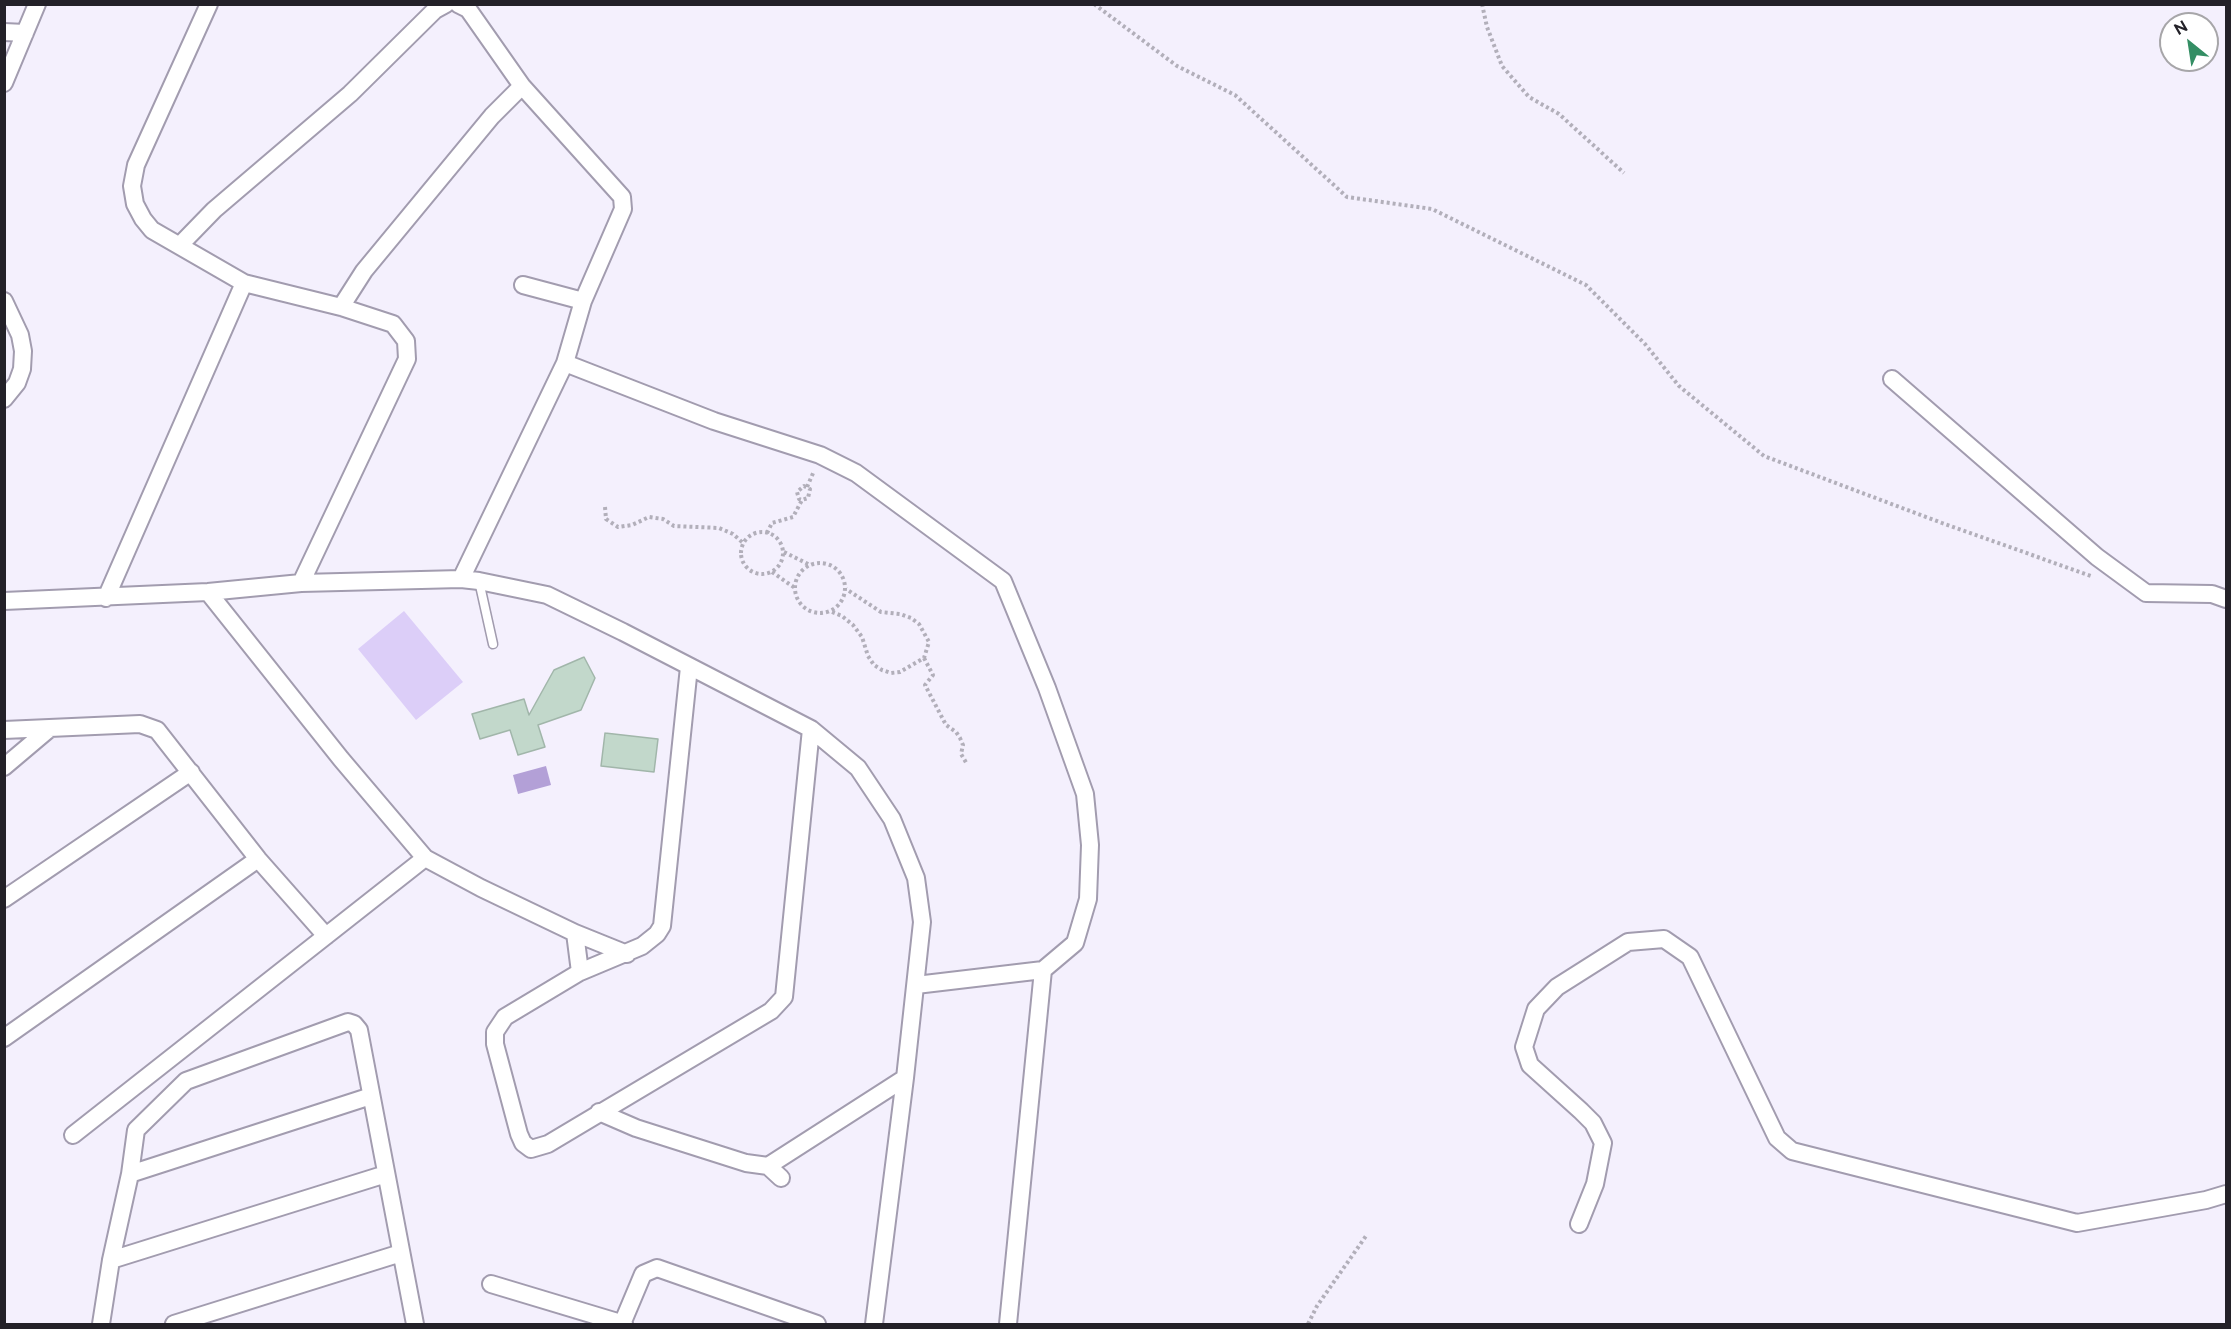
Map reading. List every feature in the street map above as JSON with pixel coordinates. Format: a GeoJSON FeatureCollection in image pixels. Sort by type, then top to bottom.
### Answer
{"type":"FeatureCollection","features":[{"type":"Feature","properties":{"kind":"street"},"geometry":{"type":"LineString","coordinates":[[4,83],[37,4]]}},
{"type":"Feature","properties":{"kind":"street"},"geometry":{"type":"LineString","coordinates":[[209,4],[136,165],[132,186],[135,204],[143,219],[152,230],[244,283],[341,307],[393,324],[406,341],[406,359],[301,583]]}},
{"type":"Feature","properties":{"kind":"street"},"geometry":{"type":"LineString","coordinates":[[180,245],[214,210],[350,94],[435,10],[446,4]]}},
{"type":"Feature","properties":{"kind":"street"},"geometry":{"type":"LineString","coordinates":[[458,4],[468,9],[522,86],[622,197],[623,208],[583,301],[565,363],[460,579]]}},
{"type":"Feature","properties":{"kind":"street"},"geometry":{"type":"LineString","coordinates":[[4,32],[25,33]]}},
{"type":"Feature","properties":{"kind":"street"},"geometry":{"type":"LineString","coordinates":[[341,307],[364,271],[492,116],[522,86]]}},
{"type":"Feature","properties":{"kind":"street"},"geometry":{"type":"LineString","coordinates":[[106,598],[244,283]]}},
{"type":"Feature","properties":{"kind":"street"},"geometry":{"type":"LineString","coordinates":[[523,285],[583,301]]}},
{"type":"Feature","properties":{"kind":"street"},"geometry":{"type":"LineString","coordinates":[[4,301],[20,335],[23,351],[20,376],[4,399]]}},
{"type":"Feature","properties":{"kind":"street"},"geometry":{"type":"LineString","coordinates":[[565,363],[714,421],[820,455],[856,472],[1003,581],[1047,688],[1085,794],[1090,845],[1088,899],[1075,944],[1043,970],[916,985]]}},
{"type":"Feature","properties":{"kind":"street"},"geometry":{"type":"LineString","coordinates":[[1892,379],[2097,557],[2146,593],[2212,594],[2226,599]]}},
{"type":"Feature","properties":{"kind":"street"},"geometry":{"type":"LineString","coordinates":[[4,601],[208,592],[301,583],[460,579],[479,581],[547,596],[623,632],[812,729],[858,768],[892,819],[916,878],[922,922],[874,1324]]}},
{"type":"Feature","properties":{"kind":"street"},"geometry":{"type":"LineString","coordinates":[[208,592],[425,858],[575,933],[627,954]]}},
{"type":"Feature","properties":{"kind":"street"},"geometry":{"type":"LineString","coordinates":[[689,667],[662,926],[650,940],[627,954],[580,972],[505,1017],[495,1032],[495,1044],[519,1134],[523,1143],[531,1149],[548,1144],[771,1011],[784,996],[812,729]]}},
{"type":"Feature","properties":{"kind":"street"},"geometry":{"type":"LineString","coordinates":[[4,730],[140,724],[157,730],[258,859],[326,936]]}},
{"type":"Feature","properties":{"kind":"street"},"geometry":{"type":"LineString","coordinates":[[4,767],[49,729]]}},
{"type":"Feature","properties":{"kind":"street"},"geometry":{"type":"LineString","coordinates":[[4,899],[191,772]]}},
{"type":"Feature","properties":{"kind":"street"},"geometry":{"type":"LineString","coordinates":[[73,1135],[425,858]]}},
{"type":"Feature","properties":{"kind":"street"},"geometry":{"type":"LineString","coordinates":[[4,1038],[258,859]]}},
{"type":"Feature","properties":{"kind":"street"},"geometry":{"type":"LineString","coordinates":[[575,933],[580,972]]}},
{"type":"Feature","properties":{"kind":"street"},"geometry":{"type":"LineString","coordinates":[[1579,1224],[1595,1184],[1603,1143],[1593,1123],[1530,1065],[1524,1047],[1536,1010],[1557,987],[1628,942],[1664,939],[1690,957],[1778,1138],[1792,1151],[2077,1224],[2206,1200],[2226,1194]]}},
{"type":"Feature","properties":{"kind":"street"},"geometry":{"type":"LineString","coordinates":[[1008,1324],[1043,970]]}},
{"type":"Feature","properties":{"kind":"street"},"geometry":{"type":"LineString","coordinates":[[101,1324],[111,1260],[130,1174],[136,1130],[186,1081],[348,1022],[359,1030],[415,1324]]}},
{"type":"Feature","properties":{"kind":"street"},"geometry":{"type":"LineString","coordinates":[[768,1166],[905,1078]]}},
{"type":"Feature","properties":{"kind":"street"},"geometry":{"type":"LineString","coordinates":[[130,1174],[371,1096]]}},
{"type":"Feature","properties":{"kind":"street"},"geometry":{"type":"LineString","coordinates":[[599,1112],[658,1135],[746,1163],[768,1166],[781,1178]]}},
{"type":"Feature","properties":{"kind":"street"},"geometry":{"type":"LineString","coordinates":[[111,1260],[386,1174]]}},
{"type":"Feature","properties":{"kind":"street"},"geometry":{"type":"LineString","coordinates":[[174,1324],[401,1253]]}},
{"type":"Feature","properties":{"kind":"street"},"geometry":{"type":"LineString","coordinates":[[491,1284],[623,1324],[643,1274],[657,1268],[818,1324]]}},
{"type":"Feature","properties":{"kind":"lane"},"geometry":{"type":"LineString","coordinates":[[479,581],[493,644]]}},
{"type":"Feature","properties":{"kind":"path"},"geometry":{"type":"LineString","coordinates":[[1094,4],[1177,66],[1235,95],[1347,197],[1432,209],[1586,285],[1645,344],[1679,386],[1764,456],[2097,578]]}},
{"type":"Feature","properties":{"kind":"path"},"geometry":{"type":"LineString","coordinates":[[1482,4],[1487,27],[1502,66],[1528,97],[1559,114],[1624,173]]}},
{"type":"Feature","properties":{"kind":"path"},"geometry":{"type":"LineString","coordinates":[[767,533],[772,523],[793,517],[802,500]]}},
{"type":"Feature","properties":{"kind":"path"},"geometry":{"type":"LineString","coordinates":[[605,507],[606,519],[618,527],[632,525],[649,518],[663,519],[674,526],[719,528],[732,534],[743,543]]}},
{"type":"Feature","properties":{"kind":"path"},"geometry":{"type":"LineString","coordinates":[[784,552],[781,562],[772,572],[759,575],[746,568],[740,556],[743,543],[754,534],[767,533],[778,539],[784,552],[810,565],[826,563],[834,567],[841,573],[846,590],[840,605],[832,612]]}},
{"type":"Feature","properties":{"kind":"path"},"geometry":{"type":"LineString","coordinates":[[810,565],[799,575],[795,588],[798,600],[806,610],[818,614],[832,612],[842,616],[862,637],[868,656],[874,665],[882,670],[891,673],[900,672],[924,658],[929,642],[919,624],[900,614],[881,612],[846,590]]}},
{"type":"Feature","properties":{"kind":"path"},"geometry":{"type":"LineString","coordinates":[[772,572],[795,588]]}},
{"type":"Feature","properties":{"kind":"path"},"geometry":{"type":"LineString","coordinates":[[924,658],[933,675],[925,685],[946,725],[960,738],[963,745],[961,754],[967,764]]}},
{"type":"Feature","properties":{"kind":"path"},"geometry":{"type":"LineString","coordinates":[[1308,1324],[1317,1306],[1366,1236]]}},
{"type":"Feature","properties":{"kind":"shaded area"},"geometry":{"type":"Polygon","coordinates":[[[404,611],[463,682],[416,720],[358,649],[404,611]]]}},
{"type":"Feature","properties":{"kind":"shaded area"},"geometry":{"type":"Polygon","coordinates":[[[546,766],[551,785],[518,794],[513,775],[546,766]]]}},
{"type":"Feature","properties":{"kind":"building"},"geometry":{"type":"Polygon","coordinates":[[[584,657],[595,678],[581,710],[538,725],[545,747],[518,755],[510,730],[480,739],[472,714],[524,699],[529,715],[554,670],[584,657]]]}},
{"type":"Feature","properties":{"kind":"building"},"geometry":{"type":"Polygon","coordinates":[[[605,733],[658,739],[654,772],[601,766],[605,733]]]}}]}
